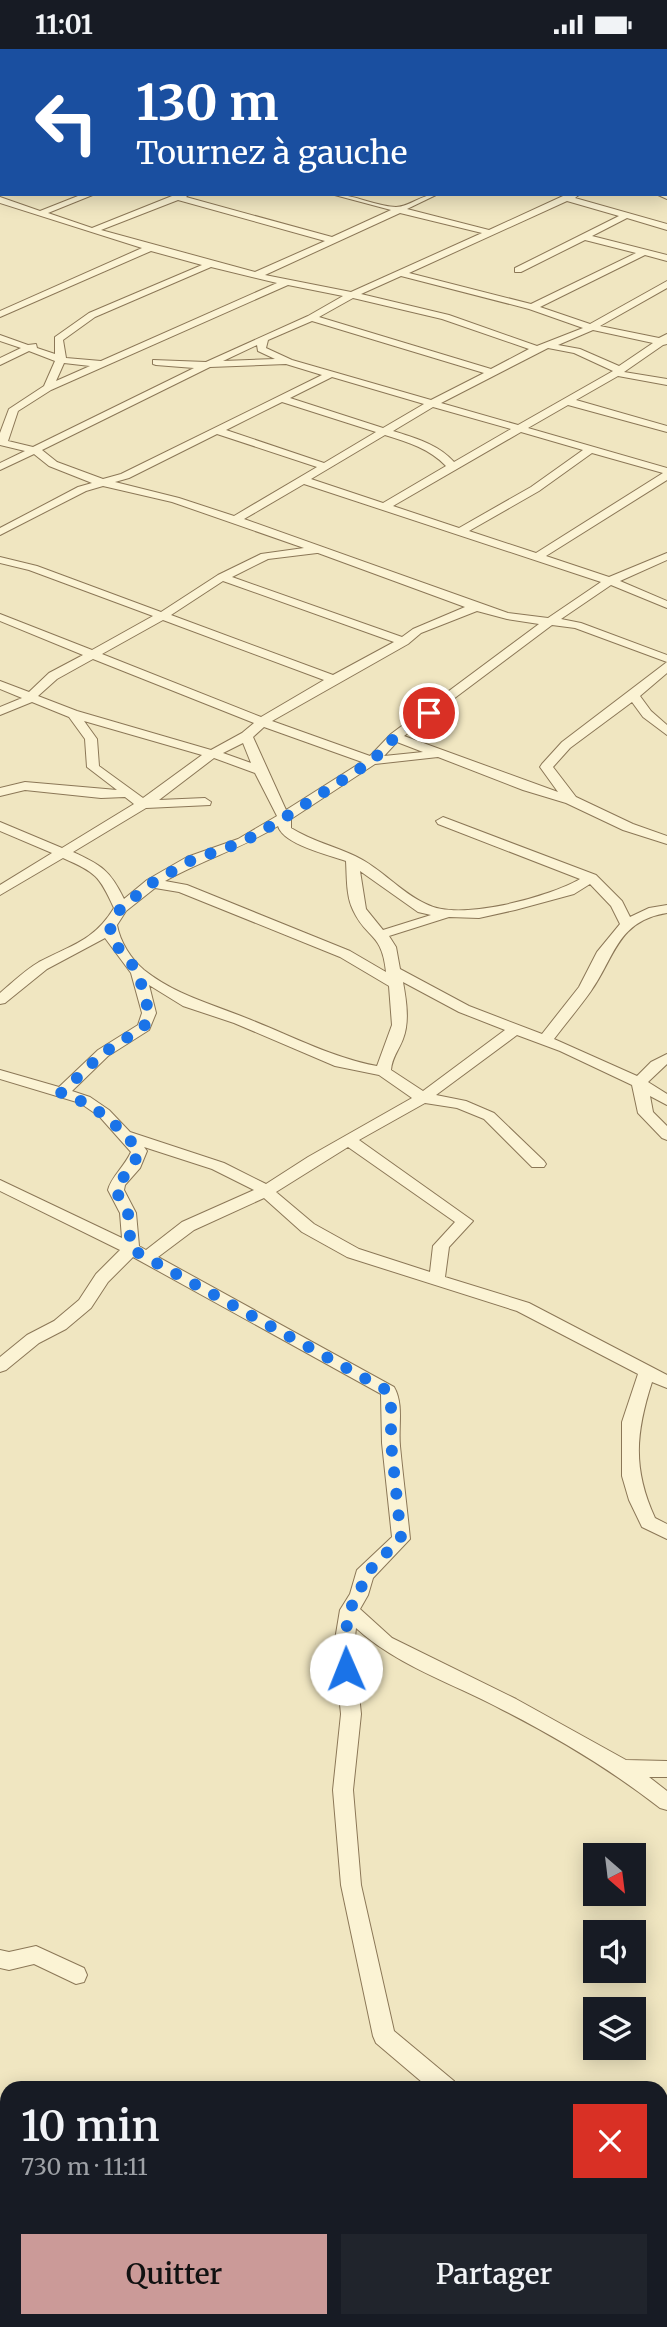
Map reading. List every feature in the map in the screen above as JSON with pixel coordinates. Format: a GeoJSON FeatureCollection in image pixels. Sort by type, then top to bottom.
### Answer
{"type":"FeatureCollection","features":[{"type":"Feature","properties":{"kind":"street"},"geometry":{"type":"LineString","coordinates":[[39,214],[86,196]]}},
{"type":"Feature","properties":{"kind":"street"},"geometry":{"type":"LineString","coordinates":[[94,230],[181,196],[332,240]]}},
{"type":"Feature","properties":{"kind":"street"},"geometry":{"type":"LineString","coordinates":[[343,196],[488,232]]}},
{"type":"Feature","properties":{"kind":"street"},"geometry":{"type":"LineString","coordinates":[[257,275],[430,196]]}},
{"type":"Feature","properties":{"kind":"street"},"geometry":{"type":"LineString","coordinates":[[0,467],[311,318],[354,294],[571,196],[624,217],[667,227]]}},
{"type":"Feature","properties":{"kind":"street"},"geometry":{"type":"LineString","coordinates":[[0,201],[211,264],[354,294],[542,348],[577,351],[618,372],[667,382]]}},
{"type":"Feature","properties":{"kind":"street"},"geometry":{"type":"LineString","coordinates":[[518,270],[624,217]]}},
{"type":"Feature","properties":{"kind":"street"},"geometry":{"type":"LineString","coordinates":[[584,237],[667,258]]}},
{"type":"Feature","properties":{"kind":"street"},"geometry":{"type":"LineString","coordinates":[[1,313],[153,247]]}},
{"type":"Feature","properties":{"kind":"street"},"geometry":{"type":"LineString","coordinates":[[532,307],[643,253]]}},
{"type":"Feature","properties":{"kind":"street"},"geometry":{"type":"LineString","coordinates":[[0,362],[38,342],[58,339],[92,315],[211,264]]}},
{"type":"Feature","properties":{"kind":"street"},"geometry":{"type":"LineString","coordinates":[[403,274],[532,307],[587,326],[664,340]]}},
{"type":"Feature","properties":{"kind":"street"},"geometry":{"type":"LineString","coordinates":[[287,282],[48,388],[14,409],[1,442],[35,450],[53,464],[100,482],[175,500],[251,524],[507,617],[577,625],[667,659]]}},
{"type":"Feature","properties":{"kind":"street"},"geometry":{"type":"LineString","coordinates":[[577,335],[587,326],[667,283]]}},
{"type":"Feature","properties":{"kind":"street"},"geometry":{"type":"LineString","coordinates":[[311,318],[492,372]]}},
{"type":"Feature","properties":{"kind":"street"},"geometry":{"type":"LineString","coordinates":[[235,520],[380,433],[492,372],[577,335],[618,333]]}},
{"type":"Feature","properties":{"kind":"street"},"geometry":{"type":"LineString","coordinates":[[0,338],[61,359],[87,364],[108,362]]}},
{"type":"Feature","properties":{"kind":"street"},"geometry":{"type":"LineString","coordinates":[[48,388],[61,359],[58,339]]}},
{"type":"Feature","properties":{"kind":"street"},"geometry":{"type":"LineString","coordinates":[[263,339],[261,349],[289,362],[667,473]]}},
{"type":"Feature","properties":{"kind":"street"},"geometry":{"type":"LineString","coordinates":[[385,506],[618,372],[664,340]]}},
{"type":"Feature","properties":{"kind":"street"},"geometry":{"type":"LineString","coordinates":[[130,352],[156,362],[181,380]]}},
{"type":"Feature","properties":{"kind":"street"},"geometry":{"type":"LineString","coordinates":[[156,362],[212,365],[289,362]]}},
{"type":"Feature","properties":{"kind":"street"},"geometry":{"type":"LineString","coordinates":[[0,532],[100,482],[125,476],[331,374]]}},
{"type":"Feature","properties":{"kind":"street"},"geometry":{"type":"LineString","coordinates":[[282,399],[336,418],[368,424],[380,433],[403,437],[430,447],[452,466]]}},
{"type":"Feature","properties":{"kind":"street"},"geometry":{"type":"LineString","coordinates":[[567,401],[667,429]]}},
{"type":"Feature","properties":{"kind":"street"},"geometry":{"type":"LineString","coordinates":[[493,421],[534,419]]}},
{"type":"Feature","properties":{"kind":"street"},"geometry":{"type":"LineString","coordinates":[[215,430],[323,466]]}},
{"type":"Feature","properties":{"kind":"street"},"geometry":{"type":"LineString","coordinates":[[460,532],[535,489],[591,449]]}},
{"type":"Feature","properties":{"kind":"street"},"geometry":{"type":"LineString","coordinates":[[537,557],[667,473]]}},
{"type":"Feature","properties":{"kind":"street"},"geometry":{"type":"LineString","coordinates":[[303,480],[610,581],[662,604],[659,613],[667,617]]}},
{"type":"Feature","properties":{"kind":"street"},"geometry":{"type":"LineString","coordinates":[[251,524],[265,556]]}},
{"type":"Feature","properties":{"kind":"street"},"geometry":{"type":"LineString","coordinates":[[0,711],[30,698],[52,676],[162,616],[222,577],[265,556],[327,550]]}},
{"type":"Feature","properties":{"kind":"street"},"geometry":{"type":"LineString","coordinates":[[0,1000],[46,963],[86,947],[110,926],[121,908],[152,883],[192,860],[243,842],[284,818],[372,761],[395,737],[549,622],[610,581],[667,556]]}},
{"type":"Feature","properties":{"kind":"street"},"geometry":{"type":"LineString","coordinates":[[0,560],[33,568],[335,680]]}},
{"type":"Feature","properties":{"kind":"street"},"geometry":{"type":"LineString","coordinates":[[222,577],[404,642]]}},
{"type":"Feature","properties":{"kind":"street"},"geometry":{"type":"LineString","coordinates":[[0,891],[156,796],[210,755],[246,736],[262,722],[404,642],[417,631],[477,607]]}},
{"type":"Feature","properties":{"kind":"street"},"geometry":{"type":"LineString","coordinates":[[566,611],[577,625]]}},
{"type":"Feature","properties":{"kind":"street"},"geometry":{"type":"LineString","coordinates":[[0,617],[57,639],[88,655],[117,663],[262,722],[372,761],[436,754]]}},
{"type":"Feature","properties":{"kind":"street"},"geometry":{"type":"LineString","coordinates":[[571,800],[546,767],[566,744],[584,734],[607,712],[634,697],[667,666]]}},
{"type":"Feature","properties":{"kind":"street"},"geometry":{"type":"LineString","coordinates":[[0,685],[73,714],[233,760],[263,772]]}},
{"type":"Feature","properties":{"kind":"street"},"geometry":{"type":"LineString","coordinates":[[634,697],[647,714],[667,731]]}},
{"type":"Feature","properties":{"kind":"street"},"geometry":{"type":"LineString","coordinates":[[73,714],[92,739],[93,767],[142,804],[205,803]]}},
{"type":"Feature","properties":{"kind":"street"},"geometry":{"type":"LineString","coordinates":[[246,736],[284,818],[285,829],[293,837],[352,859],[423,909],[479,914],[569,891],[591,879]]}},
{"type":"Feature","properties":{"kind":"street"},"geometry":{"type":"LineString","coordinates":[[395,737],[436,754],[571,800],[628,827],[667,840]]}},
{"type":"Feature","properties":{"kind":"street"},"geometry":{"type":"LineString","coordinates":[[0,792],[25,786],[101,794],[156,796]]}},
{"type":"Feature","properties":{"kind":"street"},"geometry":{"type":"LineString","coordinates":[[443,821],[591,879],[617,904],[627,924]]}},
{"type":"Feature","properties":{"kind":"street"},"geometry":{"type":"LineString","coordinates":[[0,826],[95,867],[108,880],[121,908]]}},
{"type":"Feature","properties":{"kind":"street"},"geometry":{"type":"LineString","coordinates":[[352,859],[360,911],[364,919],[382,934],[393,952],[398,1033],[383,1057],[384,1072]]}},
{"type":"Feature","properties":{"kind":"street"},"geometry":{"type":"LineString","coordinates":[[152,883],[182,888],[345,954],[514,1030],[545,1040],[639,1083],[667,1100]]}},
{"type":"Feature","properties":{"kind":"street"},"geometry":{"type":"LineString","coordinates":[[545,1040],[586,988],[604,952],[627,924],[654,911],[667,909]]}},
{"type":"Feature","properties":{"kind":"street"},"geometry":{"type":"LineString","coordinates":[[382,934],[423,923],[447,913]]}},
{"type":"Feature","properties":{"kind":"street"},"geometry":{"type":"LineString","coordinates":[[110,926],[112,940],[138,972],[188,1003],[239,1020],[340,1063],[384,1072],[423,1098],[461,1104],[489,1116],[538,1164]]}},
{"type":"Feature","properties":{"kind":"street"},"geometry":{"type":"LineString","coordinates":[[61,1093],[103,1053],[144,1027],[149,1013],[138,972]]}},
{"type":"Feature","properties":{"kind":"street"},"geometry":{"type":"LineString","coordinates":[[0,1366],[33,1339],[60,1325],[85,1304],[102,1278],[139,1253],[188,1226],[266,1191],[423,1098],[514,1030]]}},
{"type":"Feature","properties":{"kind":"street"},"geometry":{"type":"LineString","coordinates":[[639,1083],[656,1065],[667,1058]]}},
{"type":"Feature","properties":{"kind":"street"},"geometry":{"type":"LineString","coordinates":[[0,1074],[85,1100],[104,1114],[139,1151],[132,1168],[117,1184],[116,1191],[128,1213],[139,1253]]}},
{"type":"Feature","properties":{"kind":"street"},"geometry":{"type":"LineString","coordinates":[[639,1083],[646,1113],[667,1135]]}},
{"type":"Feature","properties":{"kind":"street"},"geometry":{"type":"LineString","coordinates":[[127,1136],[218,1166],[266,1191],[308,1228],[353,1253],[523,1307],[667,1382]]}},
{"type":"Feature","properties":{"kind":"street"},"geometry":{"type":"LineString","coordinates":[[348,1140],[465,1221],[441,1246],[437,1279]]}},
{"type":"Feature","properties":{"kind":"street"},"geometry":{"type":"LineString","coordinates":[[0,1185],[139,1253],[388,1391],[391,1400],[391,1443],[401,1538],[365,1575],[359,1595],[349,1610],[344,1646],[351,1714],[343,1790],[351,1885],[384,2036],[438,2081]]}},
{"type":"Feature","properties":{"kind":"street"},"geometry":{"type":"LineString","coordinates":[[647,1372],[631,1422],[631,1476],[648,1522],[667,1532]]}},
{"type":"Feature","properties":{"kind":"street"},"geometry":{"type":"LineString","coordinates":[[349,1610],[385,1643],[509,1705],[623,1768],[667,1802]]}},
{"type":"Feature","properties":{"kind":"street"},"geometry":{"type":"LineString","coordinates":[[623,1768],[667,1769]]}},
{"type":"Feature","properties":{"kind":"street"},"geometry":{"type":"LineString","coordinates":[[0,1959],[9,1961],[36,1955],[76,1975]]}},
{"type":"Feature","properties":{"kind":"route"},"geometry":{"type":"LineString","coordinates":[[346,1669],[344,1646],[349,1610],[359,1595],[365,1575],[401,1538],[391,1443],[391,1400],[388,1391],[131,1249],[128,1213],[116,1191],[117,1184],[132,1168],[139,1151],[104,1114],[85,1100],[61,1093],[103,1053],[144,1027],[149,1013],[138,972],[112,940],[110,926],[121,908],[152,883],[192,860],[243,842],[319,796],[372,761],[395,737],[429,713]]}}]}
